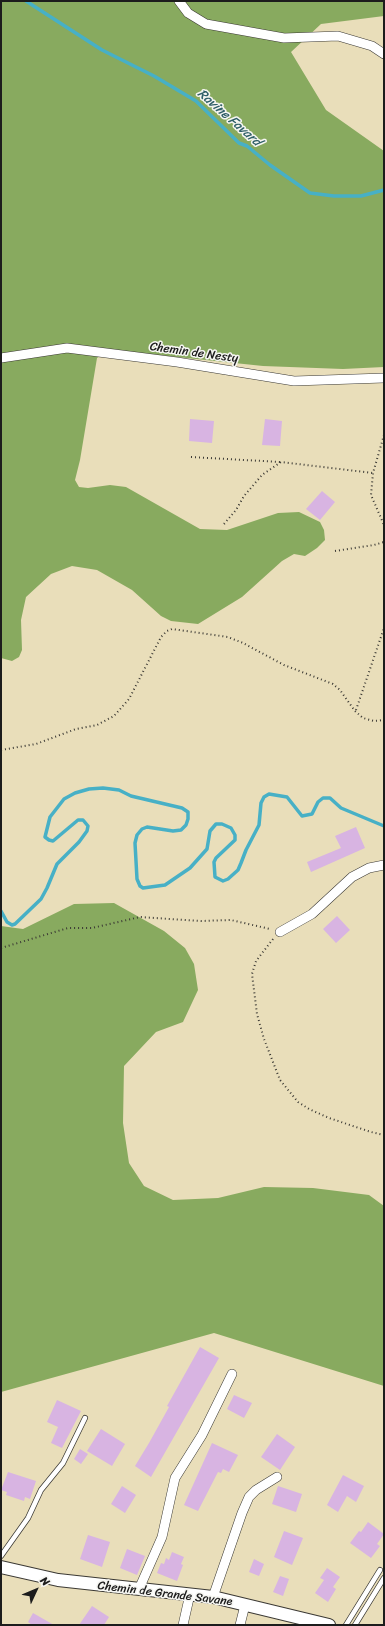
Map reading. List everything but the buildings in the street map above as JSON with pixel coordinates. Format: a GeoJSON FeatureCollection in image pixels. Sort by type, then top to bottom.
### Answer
{"type":"FeatureCollection","features":[{"type":"Feature","properties":{"kind":"street"},"geometry":{"type":"LineString","coordinates":[[179,1],[188,13],[206,24],[284,38],[338,36],[372,46],[384,54]]}},
{"type":"Feature","properties":{"kind":"street","name":"Chemin de Nesty"},"geometry":{"type":"LineString","coordinates":[[1,358],[67,348],[177,362],[294,380],[384,378]]}},
{"type":"Feature","properties":{"kind":"street"},"geometry":{"type":"LineString","coordinates":[[280,932],[312,914],[352,877],[370,868],[384,865]]}},
{"type":"Feature","properties":{"kind":"street"},"geometry":{"type":"LineString","coordinates":[[139,1589],[162,1537],[175,1478],[202,1435],[232,1374]]}},
{"type":"Feature","properties":{"kind":"street"},"geometry":{"type":"LineString","coordinates":[[212,1597],[239,1519],[250,1497],[253,1492],[277,1477]]}},
{"type":"Feature","properties":{"kind":"street","name":"Chemin de Grande Savane"},"geometry":{"type":"LineString","coordinates":[[1,1567],[58,1580],[212,1597],[329,1625]]}},
{"type":"Feature","properties":{"kind":"street"},"geometry":{"type":"LineString","coordinates":[[183,1625],[190,1594]]}},
{"type":"Feature","properties":{"kind":"street"},"geometry":{"type":"LineString","coordinates":[[240,1625],[245,1605]]}},
{"type":"Feature","properties":{"kind":"lane"},"geometry":{"type":"LineString","coordinates":[[1,1556],[28,1518],[41,1490],[62,1462],[85,1418]]}},
{"type":"Feature","properties":{"kind":"lane"},"geometry":{"type":"LineString","coordinates":[[346,1625],[380,1570]]}},
{"type":"Feature","properties":{"kind":"lane"},"geometry":{"type":"LineString","coordinates":[[355,1625],[384,1578]]}},
{"type":"Feature","properties":{"kind":"path"},"geometry":{"type":"LineString","coordinates":[[384,435],[373,473],[371,495],[379,517],[384,525]]}},
{"type":"Feature","properties":{"kind":"path"},"geometry":{"type":"LineString","coordinates":[[191,456],[281,462],[373,473]]}},
{"type":"Feature","properties":{"kind":"path"},"geometry":{"type":"LineString","coordinates":[[224,524],[236,510],[244,496],[262,475],[281,462]]}},
{"type":"Feature","properties":{"kind":"path"},"geometry":{"type":"LineString","coordinates":[[335,551],[384,542]]}},
{"type":"Feature","properties":{"kind":"path"},"geometry":{"type":"LineString","coordinates":[[356,711],[384,628]]}},
{"type":"Feature","properties":{"kind":"path"},"geometry":{"type":"LineString","coordinates":[[1,750],[36,744],[76,729],[97,725],[114,716],[132,694],[161,637],[167,631],[172,629],[228,637],[243,643],[284,665],[333,684],[340,690],[363,718],[384,720]]}},
{"type":"Feature","properties":{"kind":"path"},"geometry":{"type":"LineString","coordinates":[[1,948],[68,928],[92,928],[140,917],[201,921],[231,920],[280,932],[260,957],[252,974],[257,1014],[264,1039],[280,1080],[298,1102],[309,1109],[343,1123],[371,1132],[384,1134]]}},
{"type":"Feature","properties":{"kind":"green space"},"geometry":{"type":"Polygon","coordinates":[[[1,1],[384,1],[384,16],[321,24],[291,52],[326,110],[384,151],[384,367],[343,369],[263,366],[110,350],[97,358],[80,460],[75,480],[79,487],[88,488],[110,485],[126,487],[200,529],[227,530],[278,513],[299,512],[320,522],[324,530],[325,540],[317,548],[305,556],[294,554],[282,561],[242,597],[198,624],[171,621],[161,616],[132,590],[97,570],[72,566],[51,574],[26,597],[21,620],[22,650],[19,657],[12,661],[1,658],[1,1]]]}},
{"type":"Feature","properties":{"kind":"green space"},"geometry":{"type":"Polygon","coordinates":[[[114,903],[164,931],[185,948],[194,964],[198,990],[183,1022],[156,1032],[124,1066],[123,1123],[129,1163],[144,1186],[173,1200],[218,1198],[264,1187],[313,1188],[369,1195],[384,1206],[384,1386],[214,1333],[1,1392],[1,926],[23,929],[74,904],[114,903]]]}},
{"type":"Feature","properties":{"kind":"waterway","name":"Ravine Favard"},"geometry":{"type":"LineString","coordinates":[[26,1],[102,50],[154,76],[196,101],[239,143],[247,146],[270,165],[310,193],[334,196],[361,196],[384,190]]}},
{"type":"Feature","properties":{"kind":"waterway"},"geometry":{"type":"LineString","coordinates":[[1,911],[7,922],[12,925],[15,924],[41,899],[57,864],[79,842],[87,831],[88,826],[83,820],[78,820],[53,841],[45,837],[50,817],[64,799],[75,793],[89,789],[103,788],[119,790],[131,796],[182,808],[188,812],[186,825],[181,830],[173,831],[147,827],[142,829],[137,835],[135,843],[137,879],[140,886],[143,888],[165,885],[190,868],[207,849],[210,831],[216,824],[222,824],[231,828],[235,835],[235,840],[216,858],[214,862],[215,877],[223,881],[228,879],[238,870],[246,850],[259,825],[261,803],[264,797],[269,794],[287,797],[302,816],[312,814],[318,802],[323,798],[330,798],[341,808],[384,826]]}}]}
